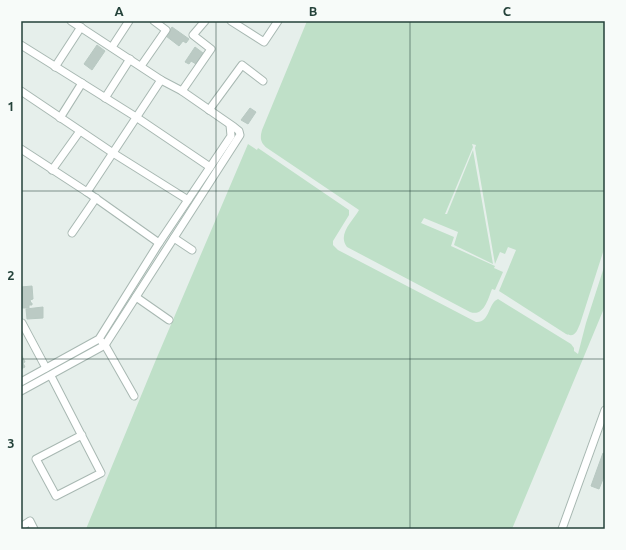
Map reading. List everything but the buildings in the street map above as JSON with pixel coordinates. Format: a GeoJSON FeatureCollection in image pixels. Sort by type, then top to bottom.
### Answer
{"type":"FeatureCollection","features":[{"type":"Feature","properties":{"kind":"street"},"geometry":{"type":"LineString","coordinates":[[21,392],[105,345],[240,135],[238,131],[182,91],[161,80],[71,21]]}},
{"type":"Feature","properties":{"kind":"street"},"geometry":{"type":"LineString","coordinates":[[112,47],[129,21]]}},
{"type":"Feature","properties":{"kind":"street"},"geometry":{"type":"LineString","coordinates":[[141,66],[166,30],[154,21]]}},
{"type":"Feature","properties":{"kind":"street"},"geometry":{"type":"LineString","coordinates":[[182,91],[211,49],[193,35],[205,21]]}},
{"type":"Feature","properties":{"kind":"street"},"geometry":{"type":"LineString","coordinates":[[230,21],[264,42],[278,21]]}},
{"type":"Feature","properties":{"kind":"street"},"geometry":{"type":"LineString","coordinates":[[55,67],[81,27]]}},
{"type":"Feature","properties":{"kind":"street"},"geometry":{"type":"LineString","coordinates":[[21,45],[136,117],[210,167]]}},
{"type":"Feature","properties":{"kind":"street"},"geometry":{"type":"LineString","coordinates":[[105,98],[130,59]]}},
{"type":"Feature","properties":{"kind":"street"},"geometry":{"type":"LineString","coordinates":[[209,110],[242,65],[263,81]]}},
{"type":"Feature","properties":{"kind":"street"},"geometry":{"type":"LineString","coordinates":[[87,192],[161,80]]}},
{"type":"Feature","properties":{"kind":"street"},"geometry":{"type":"LineString","coordinates":[[60,118],[82,83]]}},
{"type":"Feature","properties":{"kind":"street"},"geometry":{"type":"LineString","coordinates":[[21,91],[113,153],[188,200]]}},
{"type":"Feature","properties":{"kind":"street"},"geometry":{"type":"LineString","coordinates":[[21,382],[99,339],[161,240],[231,136],[230,125]]}},
{"type":"Feature","properties":{"kind":"street"},"geometry":{"type":"LineString","coordinates":[[52,170],[80,131]]}},
{"type":"Feature","properties":{"kind":"street"},"geometry":{"type":"LineString","coordinates":[[21,150],[161,240],[172,240],[192,250]]}},
{"type":"Feature","properties":{"kind":"street"},"geometry":{"type":"LineString","coordinates":[[72,233],[96,198]]}},
{"type":"Feature","properties":{"kind":"street"},"geometry":{"type":"LineString","coordinates":[[136,297],[169,320]]}},
{"type":"Feature","properties":{"kind":"street"},"geometry":{"type":"LineString","coordinates":[[22,323],[46,368]]}},
{"type":"Feature","properties":{"kind":"street"},"geometry":{"type":"LineString","coordinates":[[99,339],[105,345],[134,396]]}},
{"type":"Feature","properties":{"kind":"street"},"geometry":{"type":"LineString","coordinates":[[51,376],[82,435],[101,472],[56,496],[36,459],[82,435]]}},
{"type":"Feature","properties":{"kind":"street"},"geometry":{"type":"LineString","coordinates":[[562,529],[605,410]]}},
{"type":"Feature","properties":{"kind":"street"},"geometry":{"type":"LineString","coordinates":[[21,526],[30,522],[34,529]]}},
{"type":"Feature","properties":{"kind":"green space"},"geometry":{"type":"Polygon","coordinates":[[[307,21],[605,21],[605,246],[580,324],[574,334],[566,334],[499,291],[516,250],[508,247],[505,254],[500,252],[495,264],[475,148],[476,145],[472,144],[473,147],[445,214],[447,214],[473,150],[493,264],[454,245],[458,232],[424,218],[421,223],[454,237],[451,246],[495,266],[494,268],[503,272],[495,290],[492,289],[482,310],[475,313],[470,312],[347,247],[344,242],[345,232],[359,210],[267,148],[261,140],[262,130],[307,21]]]}},
{"type":"Feature","properties":{"kind":"green space"},"geometry":{"type":"Polygon","coordinates":[[[248,144],[257,150],[258,148],[349,210],[349,215],[333,241],[333,245],[338,250],[476,322],[484,319],[492,304],[498,299],[571,344],[574,351],[578,354],[586,323],[605,264],[605,306],[512,529],[86,529],[248,144]]]}}]}
